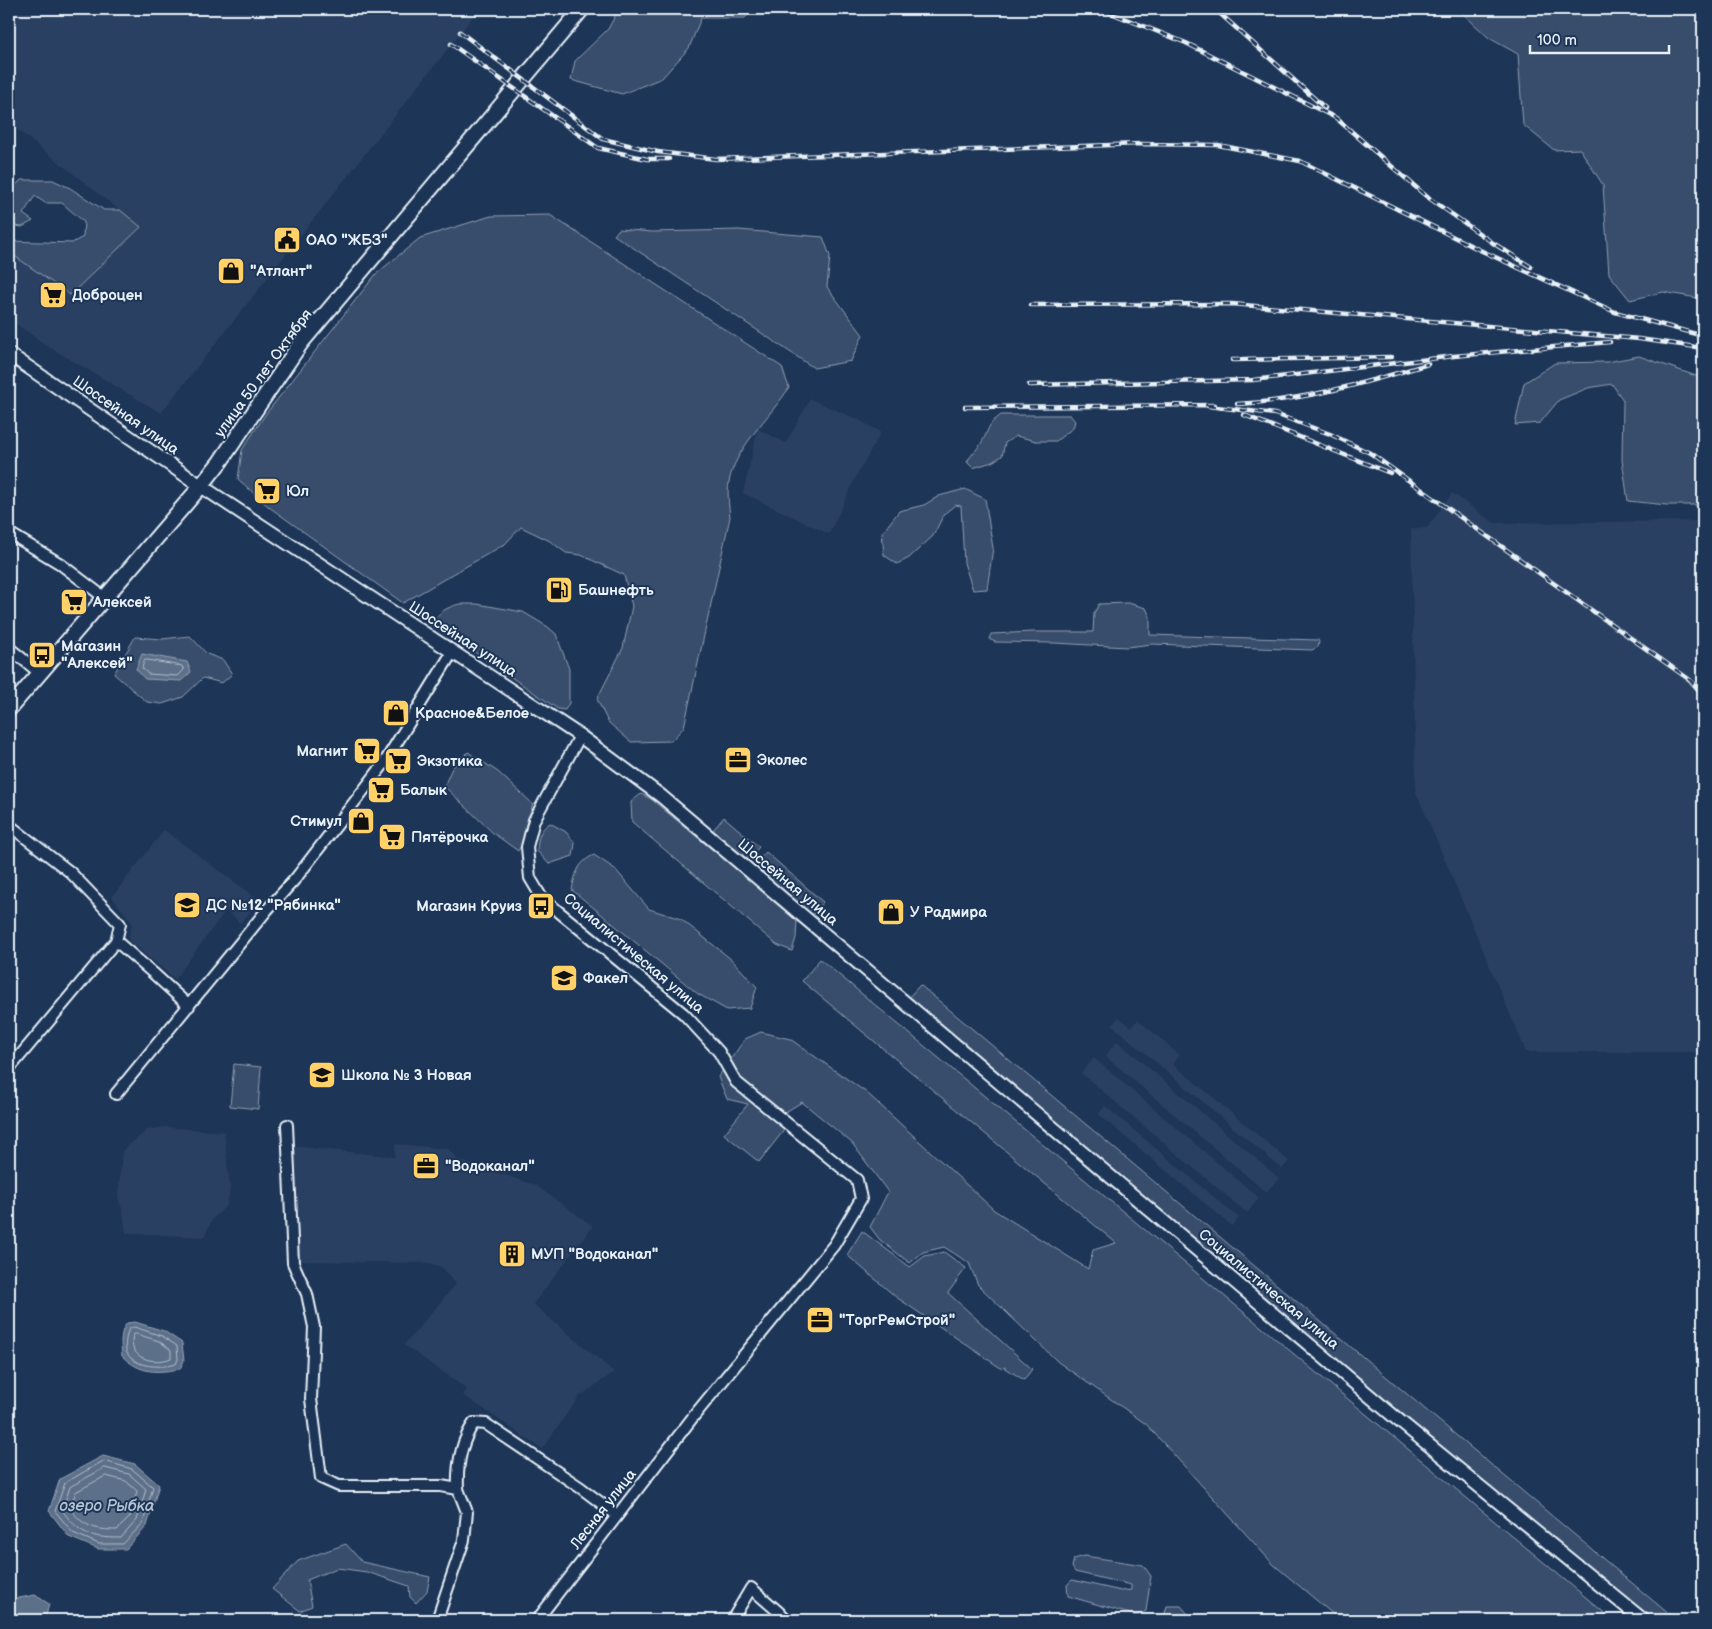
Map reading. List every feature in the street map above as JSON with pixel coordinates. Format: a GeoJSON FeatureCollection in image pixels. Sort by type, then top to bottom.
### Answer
{"type":"FeatureCollection","features":[{"type":"Feature","properties":{"kind":"main road","name":"улица 50 лет Октября"},"geometry":{"type":"LineString","coordinates":[[9,709],[201,486],[220,462],[301,343],[582,9]]}},
{"type":"Feature","properties":{"kind":"street","name":"Шоссейная улица"},"geometry":{"type":"LineString","coordinates":[[9,354],[201,486],[580,736],[662,796],[877,980]]}},
{"type":"Feature","properties":{"kind":"street"},"geometry":{"type":"LineString","coordinates":[[9,533],[59,563],[105,598]]}},
{"type":"Feature","properties":{"kind":"street"},"geometry":{"type":"LineString","coordinates":[[9,648],[40,673]]}},
{"type":"Feature","properties":{"kind":"street"},"geometry":{"type":"LineString","coordinates":[[116,1094],[267,910],[296,878],[383,765],[453,651]]}},
{"type":"Feature","properties":{"kind":"street","name":"Социалистическая улица"},"geometry":{"type":"LineString","coordinates":[[580,736],[534,820],[527,847],[530,878],[542,898],[684,1014],[719,1052],[736,1082],[857,1180],[861,1199],[834,1245],[693,1417]]}},
{"type":"Feature","properties":{"kind":"street"},"geometry":{"type":"LineString","coordinates":[[9,825],[70,872],[120,924],[116,941],[9,1069]]}},
{"type":"Feature","properties":{"kind":"street"},"geometry":{"type":"LineString","coordinates":[[116,941],[189,1006]]}},
{"type":"Feature","properties":{"kind":"street","name":"Социалистическая улица"},"geometry":{"type":"LineString","coordinates":[[877,980],[1382,1406],[1643,1620]]}},
{"type":"Feature","properties":{"kind":"street"},"geometry":{"type":"LineString","coordinates":[[287,1124],[293,1263],[307,1294],[314,1327],[311,1399],[321,1478],[339,1486],[441,1486],[458,1489]]}},
{"type":"Feature","properties":{"kind":"street","name":"Лесная улица"},"geometry":{"type":"LineString","coordinates":[[537,1620],[693,1417]]}},
{"type":"Feature","properties":{"kind":"street"},"geometry":{"type":"LineString","coordinates":[[436,1620],[464,1540],[467,1512],[458,1489],[457,1471],[467,1434],[474,1423],[486,1424],[581,1488],[617,1515]]}},
{"type":"Feature","properties":{"kind":"street"},"geometry":{"type":"LineString","coordinates":[[732,1620],[751,1588],[788,1620]]}},
{"type":"Feature","properties":{"kind":"shaded area"},"geometry":{"type":"Polygon","coordinates":[[[9,9],[479,9],[161,413],[46,345],[9,319],[9,252],[70,294],[141,227],[9,123],[9,9]]]}},
{"type":"Feature","properties":{"kind":"shaded area"},"geometry":{"type":"Polygon","coordinates":[[[619,9],[753,9],[745,18],[701,18],[689,48],[662,78],[622,94],[571,80],[575,61],[608,29],[619,9]]]}},
{"type":"Feature","properties":{"kind":"shaded area"},"geometry":{"type":"Polygon","coordinates":[[[1458,9],[1703,9],[1703,299],[1663,292],[1630,300],[1609,274],[1603,185],[1580,149],[1554,150],[1523,125],[1518,54],[1489,38],[1458,9]]]}},
{"type":"Feature","properties":{"kind":"shaded area"},"geometry":{"type":"Polygon","coordinates":[[[21,180],[53,180],[70,188],[104,210],[120,210],[141,227],[70,295],[9,252],[9,241],[72,243],[83,237],[84,222],[62,203],[45,203],[35,196],[23,214],[33,221],[22,227],[9,225],[9,192],[21,180]]]}},
{"type":"Feature","properties":{"kind":"shaded area"},"geometry":{"type":"Polygon","coordinates":[[[550,215],[782,367],[789,388],[754,433],[738,457],[733,469],[728,491],[730,517],[684,727],[671,741],[631,742],[608,722],[597,699],[623,648],[632,606],[624,575],[581,555],[566,553],[550,541],[521,527],[505,544],[403,603],[269,507],[238,479],[242,450],[265,415],[376,274],[420,238],[491,216],[550,215]]]}},
{"type":"Feature","properties":{"kind":"shaded area"},"geometry":{"type":"Polygon","coordinates":[[[619,229],[652,232],[739,230],[823,237],[830,256],[827,287],[863,335],[851,361],[814,368],[614,235],[619,229]]]}},
{"type":"Feature","properties":{"kind":"shaded area"},"geometry":{"type":"Polygon","coordinates":[[[1639,356],[1703,377],[1703,505],[1667,505],[1628,501],[1622,460],[1623,400],[1612,384],[1588,388],[1559,400],[1540,423],[1515,425],[1524,383],[1555,363],[1607,362],[1639,356]]]}},
{"type":"Feature","properties":{"kind":"shaded area"},"geometry":{"type":"Polygon","coordinates":[[[810,399],[857,419],[881,432],[856,477],[829,534],[743,493],[758,429],[786,443],[810,399]]]}},
{"type":"Feature","properties":{"kind":"shaded area"},"geometry":{"type":"Polygon","coordinates":[[[1001,415],[1070,415],[1075,421],[1073,428],[1056,441],[1036,441],[1016,436],[1005,443],[1002,456],[992,462],[973,468],[967,462],[970,456],[982,442],[991,425],[1001,415]]]}},
{"type":"Feature","properties":{"kind":"shaded area"},"geometry":{"type":"Polygon","coordinates":[[[965,489],[985,499],[993,548],[987,589],[973,590],[964,563],[961,506],[955,505],[944,514],[933,536],[909,558],[897,564],[884,555],[882,533],[899,511],[924,505],[939,496],[965,489]]]}},
{"type":"Feature","properties":{"kind":"shaded area"},"geometry":{"type":"Polygon","coordinates":[[[1452,493],[1494,523],[1703,521],[1703,1052],[1526,1052],[1416,792],[1411,529],[1427,528],[1452,493]]]}},
{"type":"Feature","properties":{"kind":"shaded area"},"geometry":{"type":"Polygon","coordinates":[[[1128,603],[1146,608],[1150,617],[1150,635],[1318,640],[1318,647],[1312,650],[1152,644],[1127,647],[995,642],[989,639],[991,634],[1093,632],[1094,613],[1099,604],[1128,603]]]}},
{"type":"Feature","properties":{"kind":"shaded area"},"geometry":{"type":"Polygon","coordinates":[[[459,604],[477,604],[523,612],[556,634],[569,669],[569,703],[565,710],[558,709],[432,623],[444,610],[459,604]]]}},
{"type":"Feature","properties":{"kind":"shaded area"},"geometry":{"type":"Polygon","coordinates":[[[190,636],[207,654],[223,660],[232,674],[222,683],[203,678],[183,697],[162,704],[147,702],[114,674],[135,637],[162,639],[190,636]]]}},
{"type":"Feature","properties":{"kind":"shaded area"},"geometry":{"type":"Polygon","coordinates":[[[468,752],[498,772],[533,804],[522,844],[518,851],[493,833],[444,786],[452,768],[468,752]]]}},
{"type":"Feature","properties":{"kind":"shaded area"},"geometry":{"type":"Polygon","coordinates":[[[641,794],[651,799],[797,920],[796,938],[792,951],[777,945],[632,822],[631,802],[641,794]]]}},
{"type":"Feature","properties":{"kind":"shaded area"},"geometry":{"type":"Polygon","coordinates":[[[724,817],[759,847],[747,860],[713,830],[724,817]]]}},
{"type":"Feature","properties":{"kind":"shaded area"},"geometry":{"type":"Polygon","coordinates":[[[550,823],[566,832],[575,843],[573,856],[549,864],[537,851],[543,828],[550,823]]]}},
{"type":"Feature","properties":{"kind":"shaded area","name":"ДС №12 \"Рябинка\""},"geometry":{"type":"Polygon","coordinates":[[[164,830],[260,901],[240,923],[226,910],[175,979],[128,940],[132,923],[112,897],[164,830]]]}},
{"type":"Feature","properties":{"kind":"shaded area"},"geometry":{"type":"Polygon","coordinates":[[[766,852],[823,902],[812,915],[754,865],[766,852]]]}},
{"type":"Feature","properties":{"kind":"shaded area"},"geometry":{"type":"Polygon","coordinates":[[[594,855],[615,869],[649,909],[681,919],[732,960],[757,987],[750,1008],[727,1010],[698,994],[572,890],[578,869],[584,861],[594,855]]]}},
{"type":"Feature","properties":{"kind":"shaded area"},"geometry":{"type":"Polygon","coordinates":[[[820,959],[1613,1620],[1340,1620],[1273,1564],[1146,1424],[1058,1362],[978,1285],[969,1263],[944,1247],[923,1252],[910,1263],[880,1240],[870,1227],[888,1192],[852,1143],[802,1102],[782,1114],[755,1105],[785,1129],[759,1162],[724,1134],[748,1104],[727,1099],[718,1077],[745,1039],[761,1032],[790,1039],[867,1093],[994,1210],[1088,1269],[1093,1250],[1116,1243],[802,981],[820,959]]]}},
{"type":"Feature","properties":{"kind":"shaded area"},"geometry":{"type":"Polygon","coordinates":[[[920,985],[1676,1620],[1648,1620],[908,998],[920,985]]]}},
{"type":"Feature","properties":{"kind":"shaded area"},"geometry":{"type":"Polygon","coordinates":[[[1119,1017],[1131,1027],[1138,1020],[1180,1055],[1173,1064],[1289,1161],[1282,1169],[1112,1025],[1119,1017]]]}},
{"type":"Feature","properties":{"kind":"shaded area"},"geometry":{"type":"Polygon","coordinates":[[[1117,1041],[1279,1178],[1266,1192],[1105,1056],[1117,1041]]]}},
{"type":"Feature","properties":{"kind":"shaded area"},"geometry":{"type":"Polygon","coordinates":[[[1094,1058],[1259,1198],[1247,1213],[1081,1073],[1094,1058]]]}},
{"type":"Feature","properties":{"kind":"shaded area"},"geometry":{"type":"Polygon","coordinates":[[[234,1064],[261,1067],[258,1109],[230,1106],[234,1064]]]}},
{"type":"Feature","properties":{"kind":"shaded area"},"geometry":{"type":"Polygon","coordinates":[[[1105,1106],[1239,1218],[1232,1226],[1098,1114],[1105,1106]]]}},
{"type":"Feature","properties":{"kind":"shaded area"},"geometry":{"type":"Polygon","coordinates":[[[165,1127],[224,1132],[230,1189],[227,1205],[213,1218],[204,1237],[126,1233],[123,1212],[118,1197],[122,1151],[147,1130],[165,1127]]]}},
{"type":"Feature","properties":{"kind":"shaded area"},"geometry":{"type":"Polygon","coordinates":[[[395,1144],[448,1149],[458,1160],[535,1185],[593,1226],[533,1304],[614,1372],[579,1397],[542,1449],[463,1395],[467,1389],[404,1345],[456,1284],[443,1268],[430,1263],[299,1261],[292,1146],[395,1157],[395,1144]]]}},
{"type":"Feature","properties":{"kind":"shaded area"},"geometry":{"type":"Polygon","coordinates":[[[862,1231],[910,1267],[925,1256],[944,1252],[966,1268],[948,1293],[1032,1369],[1024,1380],[1004,1367],[1002,1369],[896,1297],[847,1255],[862,1231]]]}},
{"type":"Feature","properties":{"kind":"shaded area"},"geometry":{"type":"Polygon","coordinates":[[[346,1544],[362,1562],[430,1577],[427,1591],[416,1603],[410,1597],[409,1586],[367,1572],[337,1568],[307,1580],[312,1606],[300,1611],[272,1589],[298,1561],[346,1544]]]}},
{"type":"Feature","properties":{"kind":"shaded area"},"geometry":{"type":"Polygon","coordinates":[[[1085,1556],[1143,1565],[1151,1576],[1146,1611],[1137,1616],[1068,1596],[1067,1585],[1072,1580],[1121,1591],[1131,1590],[1131,1585],[1075,1572],[1072,1567],[1074,1559],[1085,1556]]]}},
{"type":"Feature","properties":{"kind":"shaded area"},"geometry":{"type":"Polygon","coordinates":[[[1167,1606],[1181,1606],[1188,1614],[1187,1620],[1163,1620],[1167,1606]]]}},
{"type":"Feature","properties":{"kind":"water"},"geometry":{"type":"Polygon","coordinates":[[[142,654],[187,662],[191,672],[181,681],[145,679],[136,669],[142,654]]]}},
{"type":"Feature","properties":{"kind":"water"},"geometry":{"type":"Polygon","coordinates":[[[135,1322],[164,1331],[182,1343],[184,1360],[180,1369],[149,1371],[136,1366],[122,1356],[121,1339],[124,1327],[127,1323],[135,1322]]]}},
{"type":"Feature","properties":{"kind":"water","name":"озеро Рыбка"},"geometry":{"type":"Polygon","coordinates":[[[103,1456],[135,1464],[159,1485],[147,1526],[126,1549],[98,1549],[69,1537],[49,1511],[60,1479],[103,1456]]]}},
{"type":"Feature","properties":{"kind":"water"},"geometry":{"type":"Polygon","coordinates":[[[35,1595],[49,1604],[45,1620],[9,1620],[9,1600],[35,1595]]]}},
{"type":"Feature","properties":{"kind":"railway"},"geometry":{"type":"LineString","coordinates":[[1101,9],[1186,43],[1336,118],[1426,196],[1531,267]]}},
{"type":"Feature","properties":{"kind":"railway"},"geometry":{"type":"LineString","coordinates":[[1215,9],[1325,108]]}},
{"type":"Feature","properties":{"kind":"railway"},"geometry":{"type":"LineString","coordinates":[[460,32],[603,139],[658,152],[716,159],[1141,144],[1218,145],[1300,161],[1482,251],[1615,312],[1703,336]]}},
{"type":"Feature","properties":{"kind":"railway"},"geometry":{"type":"LineString","coordinates":[[451,44],[598,148],[647,159],[669,159]]}},
{"type":"Feature","properties":{"kind":"railway"},"geometry":{"type":"LineString","coordinates":[[1030,305],[1232,304],[1639,339],[1703,348]]}},
{"type":"Feature","properties":{"kind":"railway"},"geometry":{"type":"LineString","coordinates":[[1029,385],[1253,380],[1454,356],[1610,342]]}},
{"type":"Feature","properties":{"kind":"railway"},"geometry":{"type":"LineString","coordinates":[[1232,360],[1391,357]]}},
{"type":"Feature","properties":{"kind":"railway"},"geometry":{"type":"LineString","coordinates":[[1237,404],[1286,399],[1334,390],[1428,364]]}},
{"type":"Feature","properties":{"kind":"railway"},"geometry":{"type":"LineString","coordinates":[[965,407],[1215,405]]}},
{"type":"Feature","properties":{"kind":"railway"},"geometry":{"type":"LineString","coordinates":[[1208,406],[1275,414],[1330,434],[1370,453],[1690,680],[1703,695]]}},
{"type":"Feature","properties":{"kind":"railway"},"geometry":{"type":"LineString","coordinates":[[1244,415],[1390,473]]}},
{"type":"Feature","properties":{"kind":"place","name":"ОАО \"ЖБЗ\""},"geometry":{"type":"Point","coordinates":[287,240]}},
{"type":"Feature","properties":{"kind":"place","name":"\"Атлант\""},"geometry":{"type":"Point","coordinates":[231,271]}},
{"type":"Feature","properties":{"kind":"place","name":"Доброцен"},"geometry":{"type":"Point","coordinates":[53,295]}},
{"type":"Feature","properties":{"kind":"place","name":"Юл"},"geometry":{"type":"Point","coordinates":[267,491]}},
{"type":"Feature","properties":{"kind":"place","name":"Башнефть"},"geometry":{"type":"Point","coordinates":[559,590]}},
{"type":"Feature","properties":{"kind":"place","name":"Алексей"},"geometry":{"type":"Point","coordinates":[74,602]}},
{"type":"Feature","properties":{"kind":"place","name":"Магазин \"Алексей\""},"geometry":{"type":"Point","coordinates":[42,655]}},
{"type":"Feature","properties":{"kind":"place","name":"Красное&Белое"},"geometry":{"type":"Point","coordinates":[396,713]}},
{"type":"Feature","properties":{"kind":"place","name":"Магнит"},"geometry":{"type":"Point","coordinates":[367,751]}},
{"type":"Feature","properties":{"kind":"place","name":"Эколес"},"geometry":{"type":"Point","coordinates":[738,760]}},
{"type":"Feature","properties":{"kind":"place","name":"Экзотика"},"geometry":{"type":"Point","coordinates":[398,761]}},
{"type":"Feature","properties":{"kind":"place","name":"Балык"},"geometry":{"type":"Point","coordinates":[381,790]}},
{"type":"Feature","properties":{"kind":"place","name":"Стимул"},"geometry":{"type":"Point","coordinates":[361,821]}},
{"type":"Feature","properties":{"kind":"place","name":"Пятёрочка"},"geometry":{"type":"Point","coordinates":[392,837]}},
{"type":"Feature","properties":{"kind":"place","name":"ДС №12 \"Рябинка\""},"geometry":{"type":"Point","coordinates":[187,905]}},
{"type":"Feature","properties":{"kind":"place","name":"Магазин Круиз"},"geometry":{"type":"Point","coordinates":[541,906]}},
{"type":"Feature","properties":{"kind":"place","name":"У Радмира"},"geometry":{"type":"Point","coordinates":[891,912]}},
{"type":"Feature","properties":{"kind":"place","name":"Факел"},"geometry":{"type":"Point","coordinates":[564,978]}},
{"type":"Feature","properties":{"kind":"place","name":"Школа № 3 Новая"},"geometry":{"type":"Point","coordinates":[322,1075]}},
{"type":"Feature","properties":{"kind":"place","name":"\"Водоканал\""},"geometry":{"type":"Point","coordinates":[426,1166]}},
{"type":"Feature","properties":{"kind":"place","name":"МУП \"Водоканал\""},"geometry":{"type":"Point","coordinates":[512,1254]}},
{"type":"Feature","properties":{"kind":"place","name":"\"ТоргРемСтрой\""},"geometry":{"type":"Point","coordinates":[820,1320]}}]}
